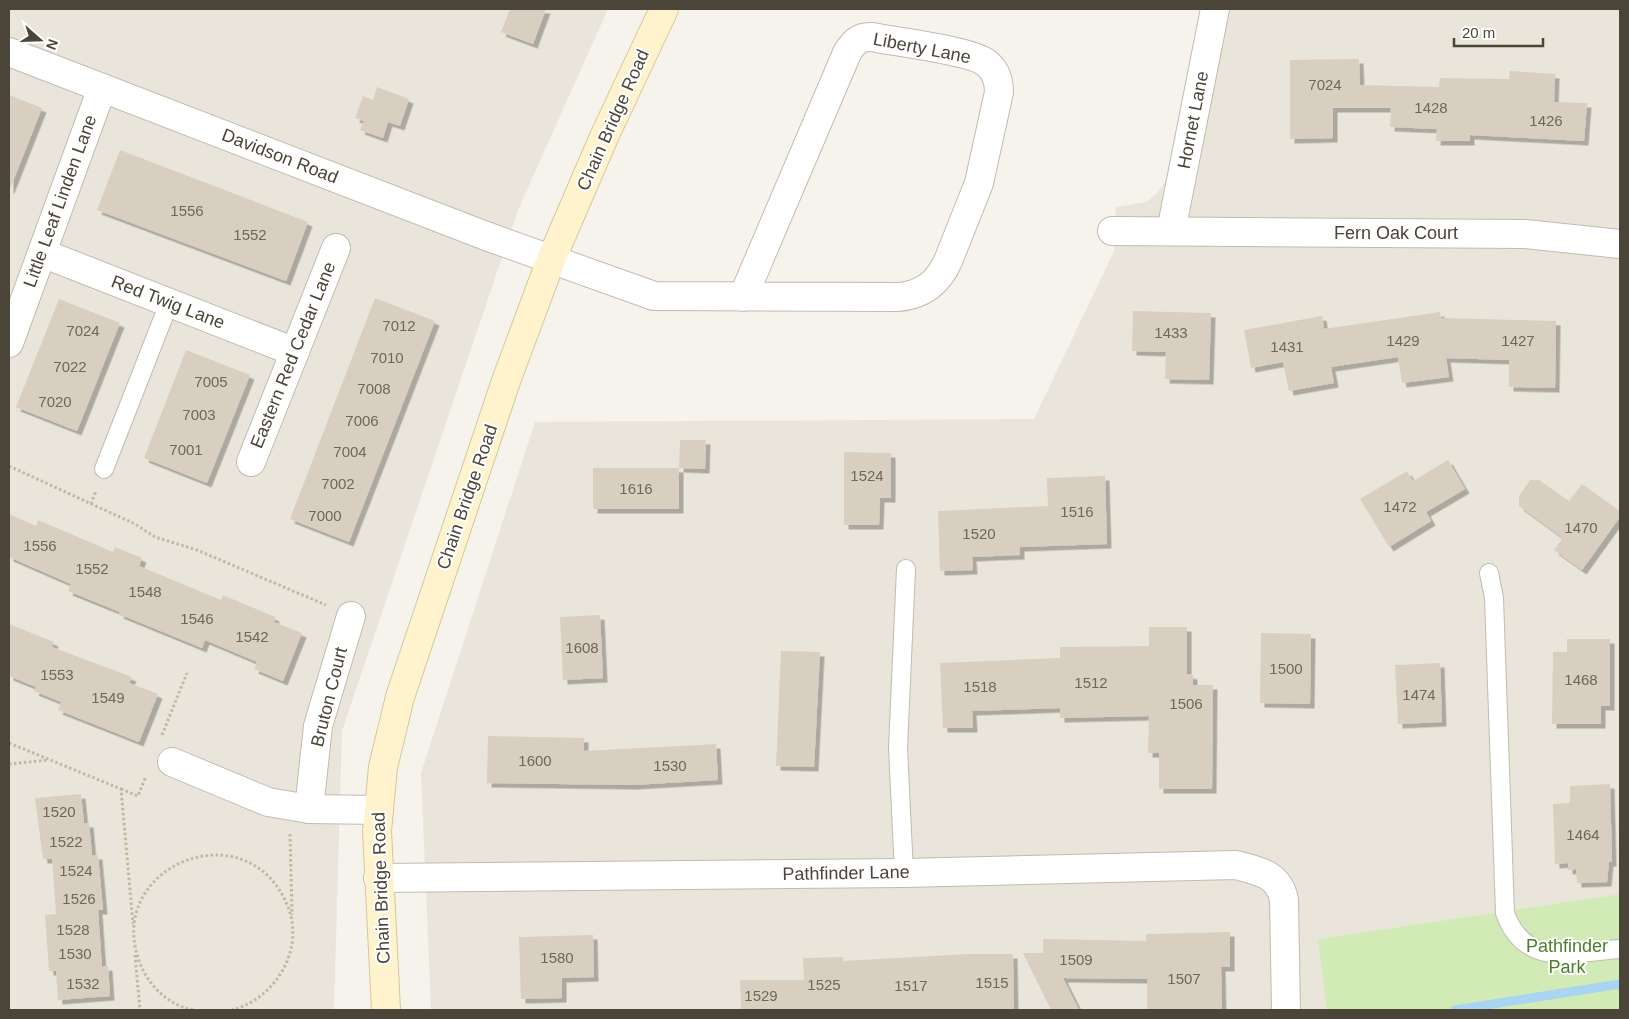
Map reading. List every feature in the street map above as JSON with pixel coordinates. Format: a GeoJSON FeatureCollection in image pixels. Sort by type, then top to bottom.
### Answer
{"type":"FeatureCollection","features":[{"type":"Feature","properties":{"kind":"main road","name":"Chain Bridge Road"},"geometry":{"type":"LineString","coordinates":[[386,1010],[378,878],[380,789],[387,743],[407,672],[506,381],[552,260],[604,138],[664,9]]}},
{"type":"Feature","properties":{"kind":"street","name":"Hornet Lane"},"geometry":{"type":"LineString","coordinates":[[1172,231],[1215,9]]}},
{"type":"Feature","properties":{"kind":"street","name":"Liberty Lane"},"geometry":{"type":"LineString","coordinates":[[552,260],[654,296],[743,297],[910,296],[927,288],[946,267],[979,183],[999,92],[999,84],[992,69],[973,56],[866,36],[856,41],[848,53],[743,297]]}},
{"type":"Feature","properties":{"kind":"street","name":"Davidson Road"},"geometry":{"type":"LineString","coordinates":[[9,52],[552,260]]}},
{"type":"Feature","properties":{"kind":"street","name":"Little Leaf Linden Lane"},"geometry":{"type":"LineString","coordinates":[[9,343],[102,88]]}},
{"type":"Feature","properties":{"kind":"street","name":"Fern Oak Court"},"geometry":{"type":"LineString","coordinates":[[1112,231],[1525,234],[1620,244]]}},
{"type":"Feature","properties":{"kind":"street","name":"Eastern Red Cedar Lane"},"geometry":{"type":"LineString","coordinates":[[251,462],[336,248]]}},
{"type":"Feature","properties":{"kind":"street","name":"Red Twig Lane"},"geometry":{"type":"LineString","coordinates":[[42,253],[295,352]]}},
{"type":"Feature","properties":{"kind":"street","name":"Bruton Court"},"geometry":{"type":"LineString","coordinates":[[300,807],[318,726],[351,616]]}},
{"type":"Feature","properties":{"kind":"street"},"geometry":{"type":"LineString","coordinates":[[172,762],[268,802],[300,807],[379,810]]}},
{"type":"Feature","properties":{"kind":"street","name":"Pathfinder Lane"},"geometry":{"type":"LineString","coordinates":[[378,878],[904,872],[1236,865],[1269,874],[1282,889],[1286,1010]]}},
{"type":"Feature","properties":{"kind":"lane"},"geometry":{"type":"LineString","coordinates":[[104,469],[169,303]]}},
{"type":"Feature","properties":{"kind":"lane"},"geometry":{"type":"LineString","coordinates":[[904,872],[898,748],[906,569]]}},
{"type":"Feature","properties":{"kind":"lane"},"geometry":{"type":"LineString","coordinates":[[1489,573],[1494,598],[1505,914],[1510,927],[1521,942],[1538,952],[1560,954],[1620,949]]}},
{"type":"Feature","properties":{"kind":"path"},"geometry":{"type":"LineString","coordinates":[[9,466],[135,524],[155,537],[198,550],[351,616]]}},
{"type":"Feature","properties":{"kind":"path"},"geometry":{"type":"LineString","coordinates":[[9,744],[121,789],[140,1010]]}},
{"type":"Feature","properties":{"kind":"path"},"geometry":{"type":"LineString","coordinates":[[9,764],[50,760]]}},
{"type":"Feature","properties":{"kind":"path"},"geometry":{"type":"LineString","coordinates":[[232,1010],[258,999],[274,985],[285,968],[291,948],[292,928],[289,854],[300,807]]}},
{"type":"Feature","properties":{"kind":"path"},"geometry":{"type":"LineString","coordinates":[[193,1010],[172,1002],[157,990],[146,976],[138,959],[134,941],[135,922],[140,904],[148,888],[161,874],[176,863],[193,856],[212,854],[230,856],[249,863],[266,874],[280,890],[288,908],[292,928]]}},
{"type":"Feature","properties":{"kind":"shaded area"},"geometry":{"type":"Polygon","coordinates":[[[9,9],[608,9],[518,210],[342,731],[334,1010],[9,1010],[9,9]]]}},
{"type":"Feature","properties":{"kind":"shaded area"},"geometry":{"type":"Polygon","coordinates":[[[1201,9],[1620,9],[1620,894],[1319,939],[1327,1010],[431,1010],[421,773],[535,422],[1034,419],[1114,251],[1116,207],[1146,202],[1157,193],[1165,182],[1171,165],[1201,9]]]}},
{"type":"Feature","properties":{"kind":"green space","name":"Pathfinder Park"},"geometry":{"type":"Polygon","coordinates":[[[1620,894],[1620,1010],[1327,1010],[1318,939],[1620,894]]]}},
{"type":"Feature","properties":{"kind":"building"},"geometry":{"type":"Polygon","coordinates":[[[510,9],[546,9],[533,44],[501,32],[510,9]]]}},
{"type":"Feature","properties":{"kind":"building"},"geometry":{"type":"Polygon","coordinates":[[[1359,59],[1360,85],[1439,87],[1440,78],[1509,79],[1510,71],[1555,74],[1554,102],[1587,103],[1584,141],[1470,135],[1470,141],[1436,141],[1437,129],[1390,127],[1391,108],[1333,108],[1333,138],[1290,139],[1290,60],[1359,59]]]}},
{"type":"Feature","properties":{"kind":"building"},"geometry":{"type":"Polygon","coordinates":[[[377,87],[409,99],[400,126],[388,122],[383,138],[360,130],[364,121],[355,118],[363,96],[373,100],[377,87]]]}},
{"type":"Feature","properties":{"kind":"building"},"geometry":{"type":"Polygon","coordinates":[[[9,95],[42,108],[10,189],[9,189],[9,95]]]}},
{"type":"Feature","properties":{"kind":"building"},"geometry":{"type":"Polygon","coordinates":[[[120,150],[308,222],[286,281],[97,210],[120,150]]]}},
{"type":"Feature","properties":{"kind":"building"},"geometry":{"type":"Polygon","coordinates":[[[375,298],[435,321],[349,542],[290,519],[375,298]]]}},
{"type":"Feature","properties":{"kind":"building"},"geometry":{"type":"Polygon","coordinates":[[[59,299],[120,323],[77,431],[16,407],[59,299]]]}},
{"type":"Feature","properties":{"kind":"building"},"geometry":{"type":"Polygon","coordinates":[[[1133,311],[1211,313],[1209,380],[1165,379],[1166,352],[1132,351],[1133,311]]]}},
{"type":"Feature","properties":{"kind":"building"},"geometry":{"type":"Polygon","coordinates":[[[1440,312],[1441,318],[1556,321],[1555,388],[1509,387],[1509,360],[1446,358],[1449,377],[1402,383],[1398,357],[1331,367],[1334,383],[1289,391],[1283,362],[1251,368],[1244,330],[1322,316],[1324,329],[1440,312]]]}},
{"type":"Feature","properties":{"kind":"building"},"geometry":{"type":"Polygon","coordinates":[[[186,350],[250,375],[207,483],[144,458],[186,350]]]}},
{"type":"Feature","properties":{"kind":"building"},"geometry":{"type":"Polygon","coordinates":[[[680,440],[706,440],[705,469],[679,468],[680,440]]]}},
{"type":"Feature","properties":{"kind":"building"},"geometry":{"type":"Polygon","coordinates":[[[844,452],[891,453],[891,498],[880,498],[879,525],[844,525],[844,452]]]}},
{"type":"Feature","properties":{"kind":"building"},"geometry":{"type":"Polygon","coordinates":[[[1448,460],[1465,489],[1426,512],[1431,521],[1389,547],[1360,499],[1407,471],[1413,481],[1448,460]]]}},
{"type":"Feature","properties":{"kind":"building"},"geometry":{"type":"Polygon","coordinates":[[[593,468],[679,468],[679,509],[593,509],[593,468]]]}},
{"type":"Feature","properties":{"kind":"building"},"geometry":{"type":"Polygon","coordinates":[[[1105,476],[1107,544],[1020,547],[1020,555],[972,557],[973,570],[940,571],[938,511],[1048,506],[1047,478],[1105,476]]]}},
{"type":"Feature","properties":{"kind":"building"},"geometry":{"type":"Polygon","coordinates":[[[1530,480],[1539,480],[1569,501],[1582,484],[1620,511],[1620,517],[1582,570],[1554,550],[1563,538],[1519,506],[1519,496],[1530,480]]]}},
{"type":"Feature","properties":{"kind":"building"},"geometry":{"type":"Polygon","coordinates":[[[9,514],[36,526],[38,520],[113,552],[115,547],[142,558],[139,566],[221,600],[223,595],[275,617],[274,622],[302,633],[283,681],[254,669],[257,662],[205,640],[202,648],[68,591],[71,584],[9,557],[9,514]]]}},
{"type":"Feature","properties":{"kind":"building"},"geometry":{"type":"Polygon","coordinates":[[[600,615],[603,678],[563,680],[560,617],[600,615]]]}},
{"type":"Feature","properties":{"kind":"building"},"geometry":{"type":"Polygon","coordinates":[[[9,624],[54,642],[52,647],[132,677],[129,683],[158,694],[139,742],[58,710],[61,702],[34,691],[36,687],[9,676],[9,624]]]}},
{"type":"Feature","properties":{"kind":"building"},"geometry":{"type":"Polygon","coordinates":[[[1149,627],[1187,627],[1187,674],[1193,675],[1193,685],[1213,685],[1212,789],[1159,789],[1159,753],[1148,753],[1149,716],[1060,718],[1060,708],[972,711],[973,728],[943,728],[940,663],[1060,658],[1060,647],[1149,646],[1149,627]]]}},
{"type":"Feature","properties":{"kind":"building"},"geometry":{"type":"Polygon","coordinates":[[[1261,633],[1311,634],[1310,704],[1260,703],[1261,633]]]}},
{"type":"Feature","properties":{"kind":"building"},"geometry":{"type":"Polygon","coordinates":[[[1567,639],[1610,639],[1610,706],[1601,706],[1601,724],[1552,724],[1553,652],[1567,652],[1567,639]]]}},
{"type":"Feature","properties":{"kind":"building"},"geometry":{"type":"Polygon","coordinates":[[[781,651],[820,652],[814,767],[776,766],[781,651]]]}},
{"type":"Feature","properties":{"kind":"building"},"geometry":{"type":"Polygon","coordinates":[[[1440,663],[1442,722],[1398,724],[1395,665],[1440,663]]]}},
{"type":"Feature","properties":{"kind":"building"},"geometry":{"type":"Polygon","coordinates":[[[488,736],[584,738],[584,751],[716,744],[718,780],[633,785],[487,783],[488,736]]]}},
{"type":"Feature","properties":{"kind":"building"},"geometry":{"type":"Polygon","coordinates":[[[1610,784],[1612,862],[1609,862],[1607,882],[1577,883],[1576,869],[1568,870],[1568,863],[1555,864],[1553,804],[1570,803],[1570,786],[1610,784]]]}},
{"type":"Feature","properties":{"kind":"building"},"geometry":{"type":"Polygon","coordinates":[[[81,794],[84,823],[89,823],[92,855],[98,855],[103,910],[98,910],[102,967],[108,966],[110,996],[58,1000],[56,971],[49,971],[45,915],[56,914],[52,859],[43,859],[35,798],[81,794]]]}},
{"type":"Feature","properties":{"kind":"building"},"geometry":{"type":"Polygon","coordinates":[[[1230,932],[1230,967],[1221,967],[1222,1010],[1147,1010],[1147,979],[1063,978],[1079,1010],[1051,1010],[1023,953],[1043,953],[1043,939],[1146,941],[1146,934],[1230,932]]]}},
{"type":"Feature","properties":{"kind":"building"},"geometry":{"type":"Polygon","coordinates":[[[593,935],[594,977],[562,978],[562,998],[521,999],[519,937],[593,935]]]}},
{"type":"Feature","properties":{"kind":"building"},"geometry":{"type":"Polygon","coordinates":[[[970,954],[1013,954],[1014,1010],[741,1010],[740,980],[804,980],[803,958],[843,957],[843,961],[970,954]]]}},
{"type":"Feature","properties":{"kind":"waterway"},"geometry":{"type":"LineString","coordinates":[[1455,1010],[1620,984]]}}]}
